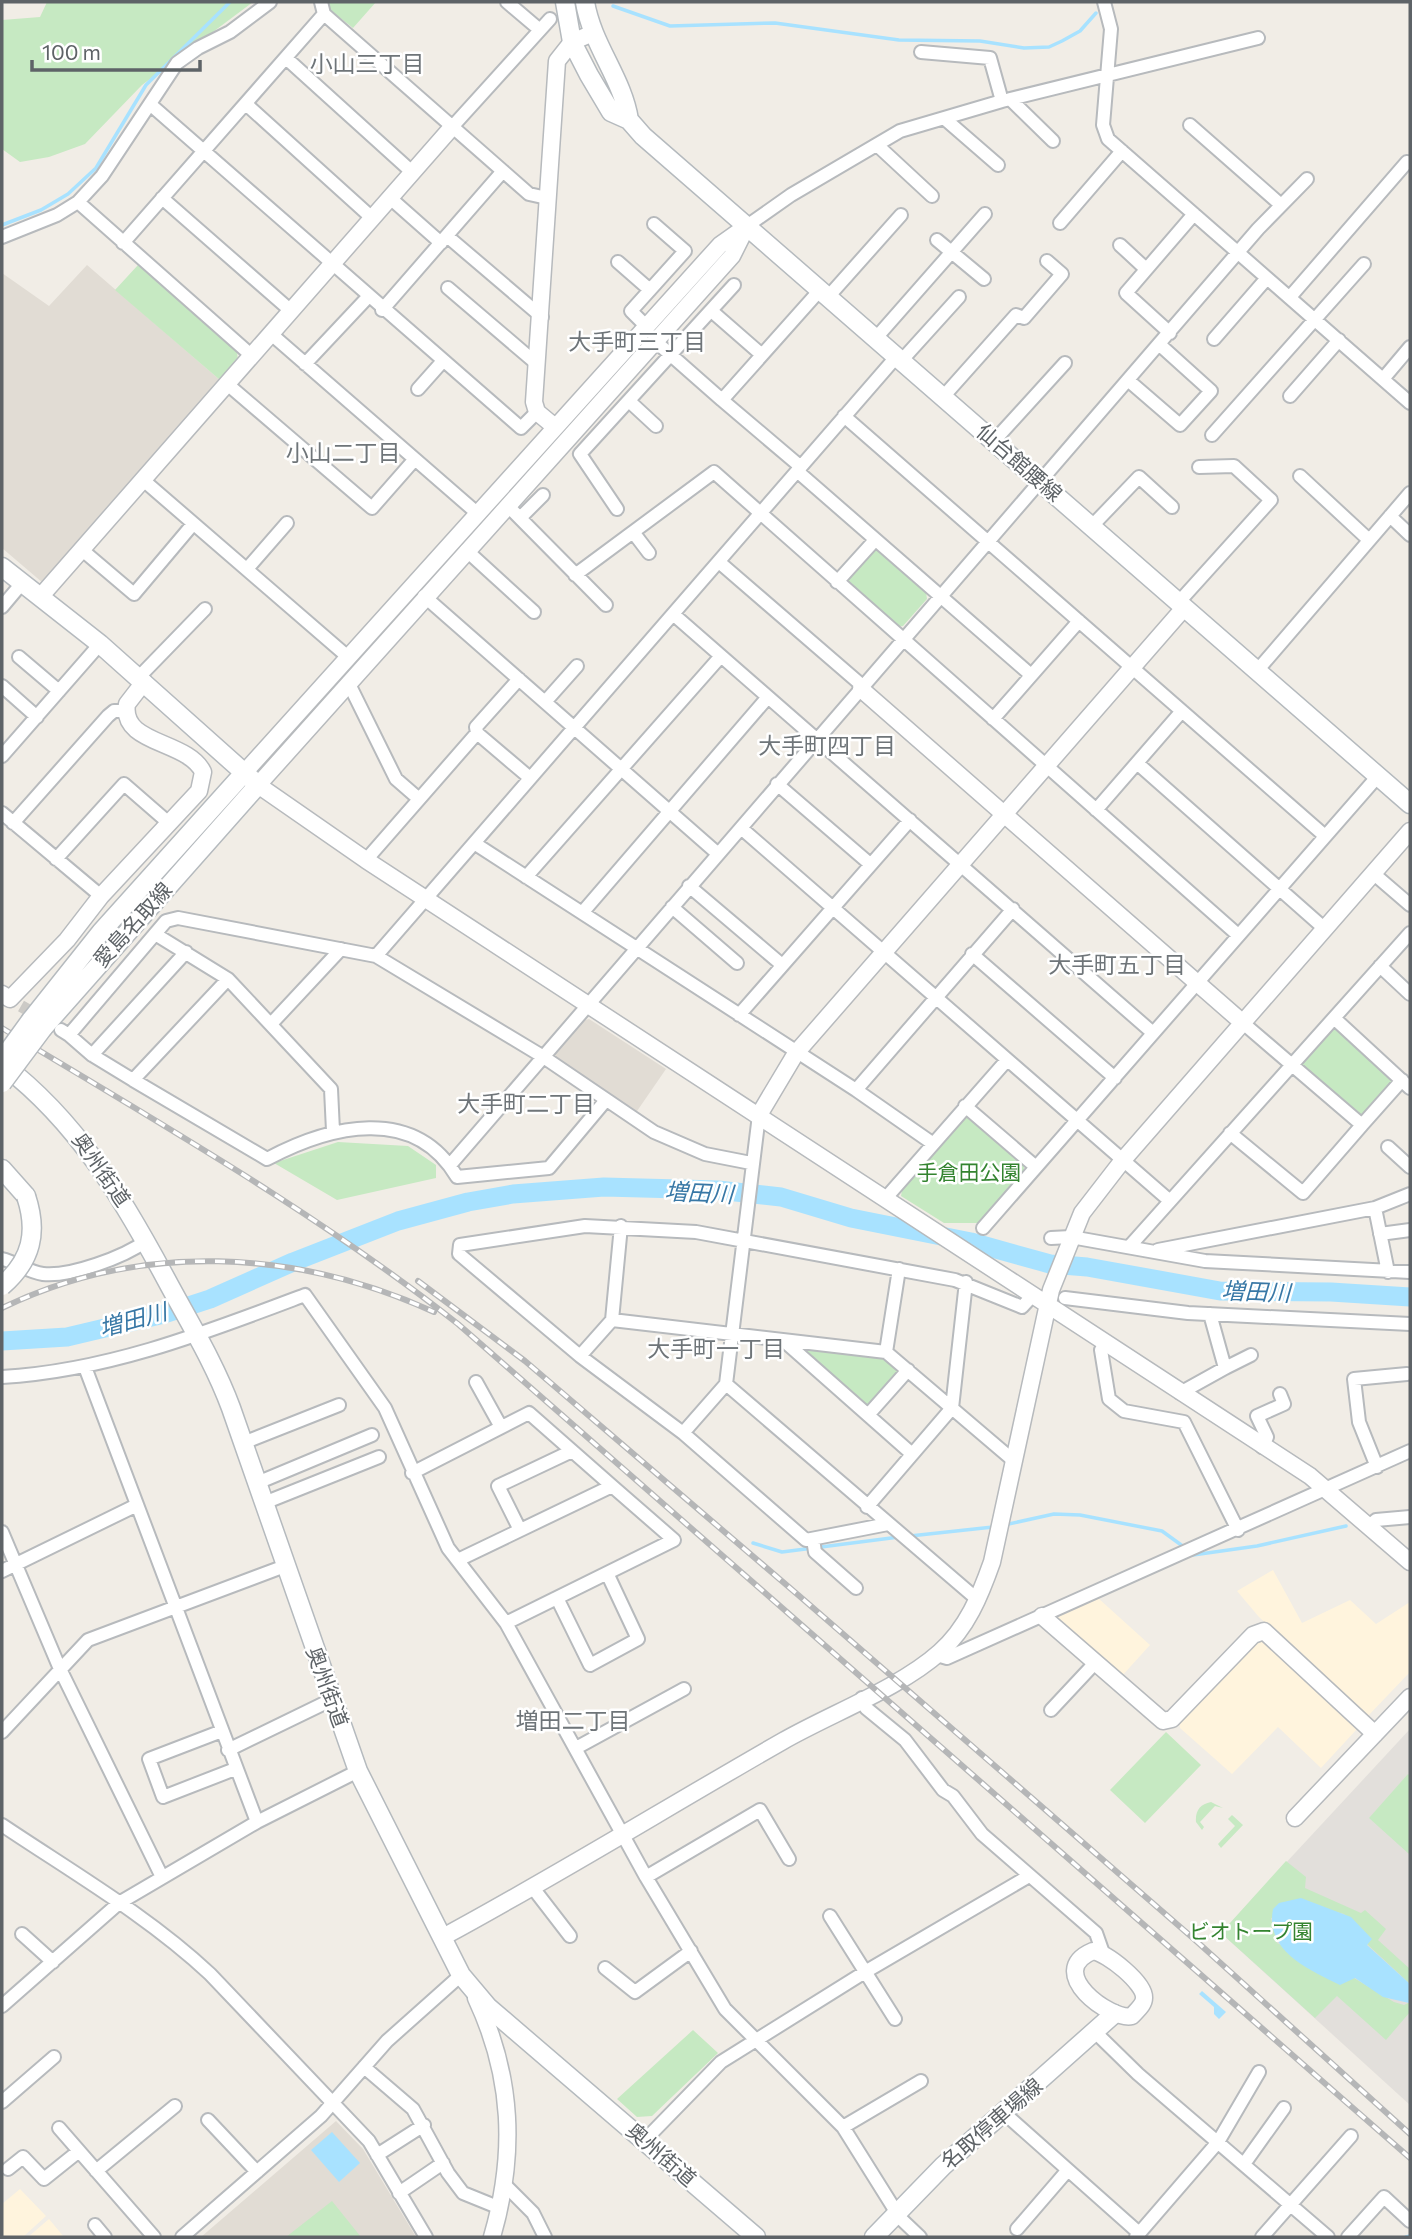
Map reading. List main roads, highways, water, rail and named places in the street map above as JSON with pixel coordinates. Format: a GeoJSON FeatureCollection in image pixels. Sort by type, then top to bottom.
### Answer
{"type":"FeatureCollection","features":[{"type":"Feature","properties":{"kind":"main road","name":"仙台館腰線"},"geometry":{"type":"LineString","coordinates":[[565,2],[572,42],[611,112],[629,120],[643,136],[1410,804]]}},
{"type":"Feature","properties":{"kind":"main road","name":"仙台館腰線"},"geometry":{"type":"LineString","coordinates":[[585,2],[593,33],[627,103],[629,120]]}},
{"type":"Feature","properties":{"kind":"main road","name":"愛島名取線"},"geometry":{"type":"LineString","coordinates":[[2,567],[100,644],[251,779],[34,1016],[2,1061]]}},
{"type":"Feature","properties":{"kind":"main road","name":"愛島名取線"},"geometry":{"type":"LineString","coordinates":[[2,1083],[34,1016]]}},
{"type":"Feature","properties":{"kind":"main road","name":"奥州街道"},"geometry":{"type":"LineString","coordinates":[[2,1061],[74,1130],[112,1182],[216,1368],[358,1771],[461,1975],[474,1992],[509,2025],[756,2237]]}},
{"type":"Feature","properties":{"kind":"main road"},"geometry":{"type":"LineString","coordinates":[[2,1169],[26,1196],[33,1216],[30,1250],[13,1276],[2,1286]]}},
{"type":"Feature","properties":{"kind":"main road","name":"名取停車場線"},"geometry":{"type":"LineString","coordinates":[[874,2237],[943,2166],[1114,2014]]}},
{"type":"Feature","properties":{"kind":"water"},"geometry":{"type":"Polygon","coordinates":[[[1301,1898],[1351,1917],[1372,1939],[1367,1945],[1410,1984],[1409,2003],[1383,1997],[1355,1978],[1340,1985],[1292,1957],[1276,1936],[1272,1924],[1273,1909],[1279,1903],[1301,1898]]]}},
{"type":"Feature","properties":{"kind":"water"},"geometry":{"type":"Polygon","coordinates":[[[1202,1991],[1226,2012],[1219,2019],[1214,2014],[1214,2007],[1199,1994],[1202,1991]]]}},
{"type":"Feature","properties":{"kind":"water"},"geometry":{"type":"Polygon","coordinates":[[[332,2132],[360,2163],[339,2182],[311,2150],[332,2132]]]}},
{"type":"Feature","properties":{"kind":"waterway"},"geometry":{"type":"LineString","coordinates":[[2,225],[41,210],[68,194],[96,168],[146,85],[230,2]]}},
{"type":"Feature","properties":{"kind":"waterway"},"geometry":{"type":"LineString","coordinates":[[613,6],[670,26],[775,23],[899,40],[980,41],[1024,48],[1049,47],[1062,41],[1080,31],[1096,13]]}},
{"type":"Feature","properties":{"kind":"waterway","name":"増田川"},"geometry":{"type":"LineString","coordinates":[[2,1341],[67,1337],[164,1314],[210,1299],[293,1262],[398,1221],[468,1202],[513,1194],[604,1187],[718,1190],[781,1197],[851,1218],[971,1242],[1050,1264],[1087,1267],[1220,1291],[1331,1292],[1410,1297]]}},
{"type":"Feature","properties":{"kind":"waterway"},"geometry":{"type":"LineString","coordinates":[[1004,1525],[1054,1514],[1080,1515],[1162,1531],[1184,1547]]}},
{"type":"Feature","properties":{"kind":"waterway"},"geometry":{"type":"LineString","coordinates":[[1193,1555],[1257,1546],[1346,1526]]}},
{"type":"Feature","properties":{"kind":"waterway"},"geometry":{"type":"LineString","coordinates":[[910,1536],[993,1527]]}},
{"type":"Feature","properties":{"kind":"waterway"},"geometry":{"type":"LineString","coordinates":[[753,1543],[782,1552],[899,1537]]}},
{"type":"Feature","properties":{"kind":"waterway"},"geometry":{"type":"LineString","coordinates":[[1406,2237],[1410,2236]]}},
{"type":"Feature","properties":{"kind":"tunnel"},"geometry":{"type":"LineString","coordinates":[[21,1006],[42,1018]]}},
{"type":"Feature","properties":{"kind":"railway"},"geometry":{"type":"LineString","coordinates":[[2,1028],[292,1206],[404,1283],[458,1324],[1410,2158]]}},
{"type":"Feature","properties":{"kind":"railway"},"geometry":{"type":"LineString","coordinates":[[2,1308],[55,1286],[109,1271],[163,1263],[218,1261],[273,1265],[328,1275],[382,1291],[434,1312]]}},
{"type":"Feature","properties":{"kind":"railway"},"geometry":{"type":"LineString","coordinates":[[418,1281],[525,1361],[804,1600],[1194,1939],[1410,2134]]}},
{"type":"Feature","properties":{"kind":"district","name":"小山三丁目"},"geometry":{"type":"Point","coordinates":[367,64]}},
{"type":"Feature","properties":{"kind":"district","name":"大手町三丁目"},"geometry":{"type":"Point","coordinates":[637,342]}},
{"type":"Feature","properties":{"kind":"district","name":"小山二丁目"},"geometry":{"type":"Point","coordinates":[343,453]}},
{"type":"Feature","properties":{"kind":"district","name":"大手町四丁目"},"geometry":{"type":"Point","coordinates":[827,746]}},
{"type":"Feature","properties":{"kind":"district","name":"大手町五丁目"},"geometry":{"type":"Point","coordinates":[1117,965]}},
{"type":"Feature","properties":{"kind":"district","name":"大手町二丁目"},"geometry":{"type":"Point","coordinates":[526,1104]}},
{"type":"Feature","properties":{"kind":"district","name":"大手町一丁目"},"geometry":{"type":"Point","coordinates":[716,1349]}},
{"type":"Feature","properties":{"kind":"district","name":"増田二丁目"},"geometry":{"type":"Point","coordinates":[573,1721]}},
{"type":"Feature","properties":{"kind":"park label","name":"手倉田公園"},"geometry":{"type":"Point","coordinates":[969,1173]}},
{"type":"Feature","properties":{"kind":"park label","name":"ビオトープ園"},"geometry":{"type":"Point","coordinates":[1251,1932]}}]}
